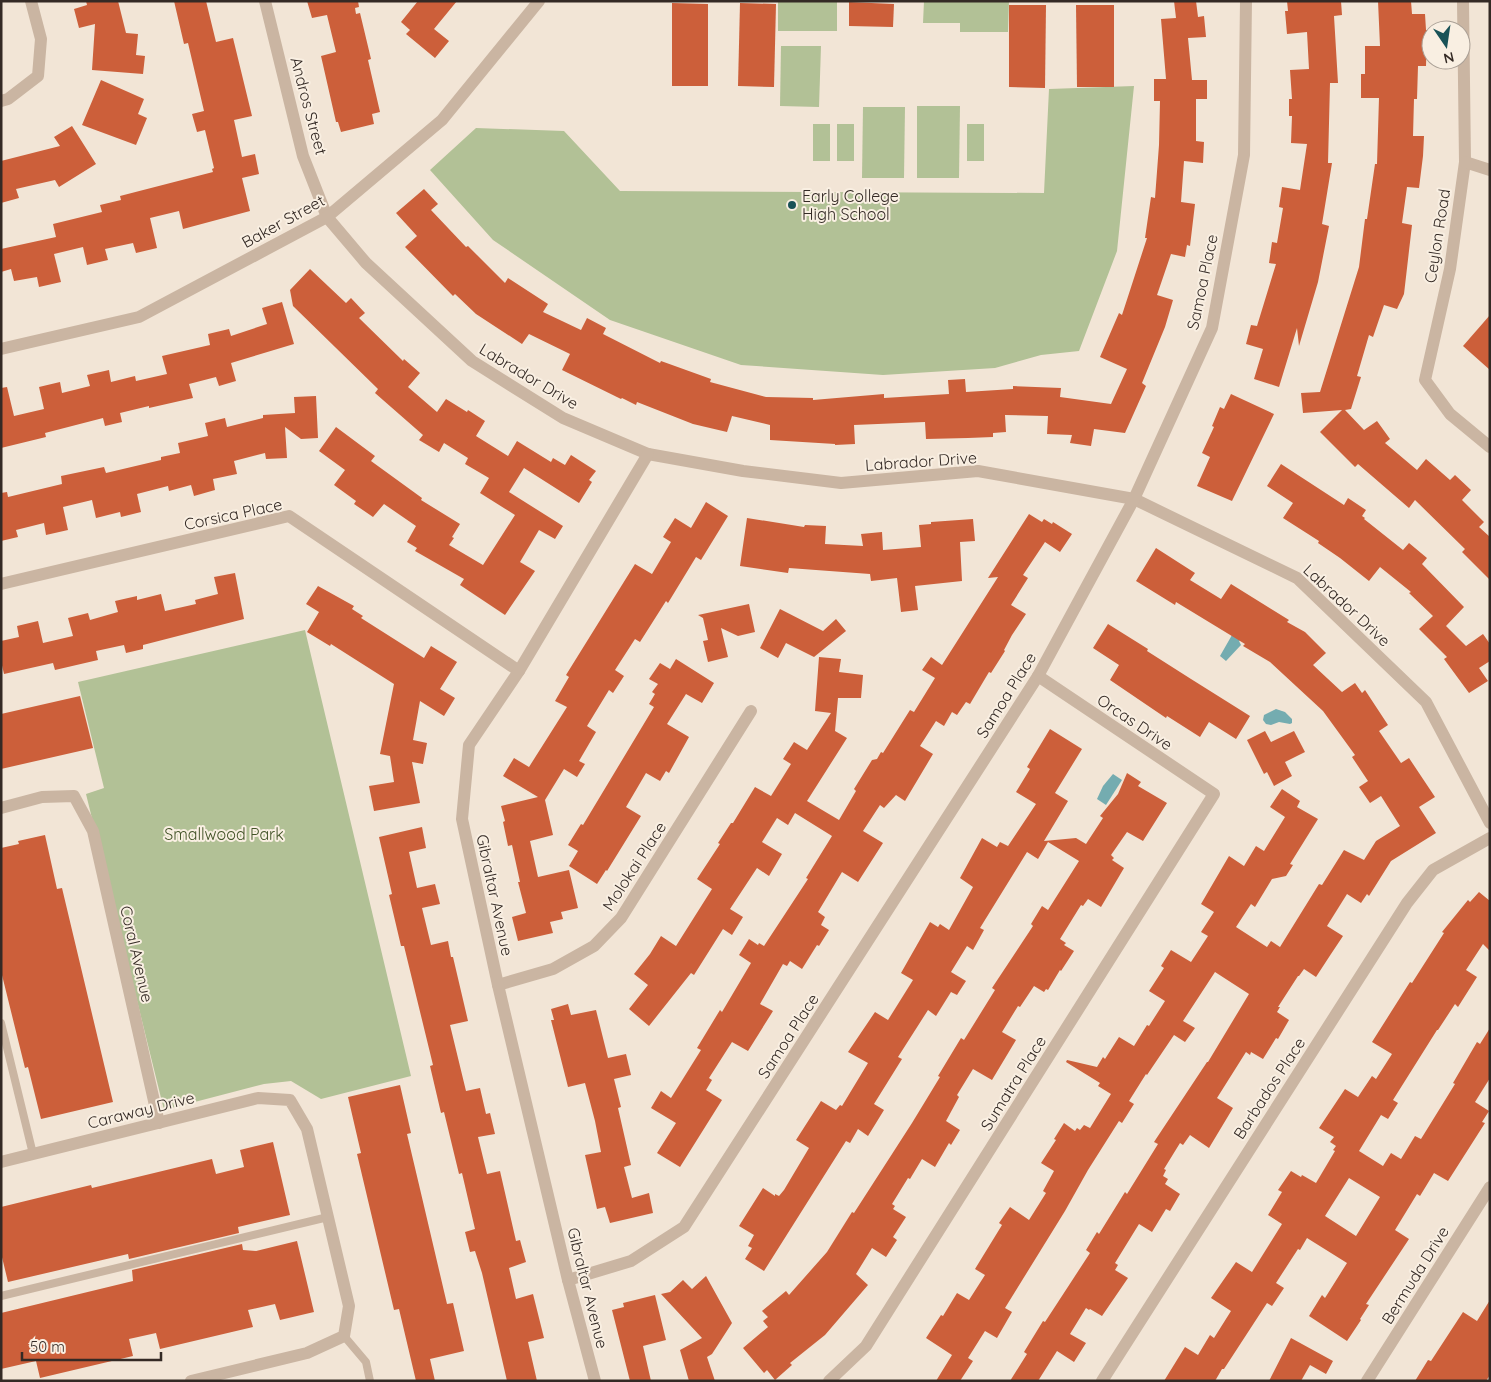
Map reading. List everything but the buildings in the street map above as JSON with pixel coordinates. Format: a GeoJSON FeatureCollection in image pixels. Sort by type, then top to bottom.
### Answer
{"type":"FeatureCollection","features":[{"type":"Feature","properties":{"kind":"street"},"geometry":{"type":"LineString","coordinates":[[1,101],[8,99],[38,76],[41,39],[31,1]]}},
{"type":"Feature","properties":{"kind":"street","name":"Andros Street"},"geometry":{"type":"LineString","coordinates":[[265,1],[303,156],[328,217]]}},
{"type":"Feature","properties":{"kind":"street","name":"Baker Street"},"geometry":{"type":"LineString","coordinates":[[1,349],[140,317],[328,217],[442,120],[539,1]]}},
{"type":"Feature","properties":{"kind":"street","name":"Samoa Place"},"geometry":{"type":"LineString","coordinates":[[568,1280],[631,1261],[684,1228],[1038,676],[1134,499],[1212,328],[1244,155],[1246,1]]}},
{"type":"Feature","properties":{"kind":"street","name":"Ceylon Road"},"geometry":{"type":"LineString","coordinates":[[1463,1],[1465,162],[1450,269],[1425,380],[1450,414],[1490,447]]}},
{"type":"Feature","properties":{"kind":"street"},"geometry":{"type":"LineString","coordinates":[[1465,162],[1490,170]]}},
{"type":"Feature","properties":{"kind":"street","name":"Labrador Drive"},"geometry":{"type":"LineString","coordinates":[[328,217],[366,263],[472,361],[563,418],[648,454],[743,471],[841,483],[978,471],[1134,499],[1297,578],[1426,702],[1490,823]]}},
{"type":"Feature","properties":{"kind":"street","name":"Gibraltar Avenue"},"geometry":{"type":"LineString","coordinates":[[596,1381],[568,1280],[498,984],[462,819],[469,745],[519,671],[648,454]]}},
{"type":"Feature","properties":{"kind":"street","name":"Corsica Place"},"geometry":{"type":"LineString","coordinates":[[1,584],[289,516],[519,671]]}},
{"type":"Feature","properties":{"kind":"street","name":"Orcas Drive"},"geometry":{"type":"LineString","coordinates":[[1038,676],[1214,794]]}},
{"type":"Feature","properties":{"kind":"street","name":"Molokai Place"},"geometry":{"type":"LineString","coordinates":[[498,984],[553,970],[594,946],[621,918],[751,711]]}},
{"type":"Feature","properties":{"kind":"street","name":"Sumatra Place"},"geometry":{"type":"LineString","coordinates":[[829,1381],[866,1346],[1214,794]]}},
{"type":"Feature","properties":{"kind":"street","name":"Coral Avenue"},"geometry":{"type":"LineString","coordinates":[[1,808],[42,797],[74,796],[93,831],[159,1122]]}},
{"type":"Feature","properties":{"kind":"street","name":"Barbados Place"},"geometry":{"type":"LineString","coordinates":[[1102,1381],[1407,903],[1433,870],[1490,838]]}},
{"type":"Feature","properties":{"kind":"street","name":"Caraway Drive"},"geometry":{"type":"LineString","coordinates":[[1,1162],[258,1098],[290,1100],[306,1129],[328,1218]]}},
{"type":"Feature","properties":{"kind":"street","name":"Bermuda Drive"},"geometry":{"type":"LineString","coordinates":[[1367,1381],[1490,1187]]}},
{"type":"Feature","properties":{"kind":"street"},"geometry":{"type":"LineString","coordinates":[[191,1381],[307,1353],[344,1336],[349,1306],[328,1218]]}},
{"type":"Feature","properties":{"kind":"lane"},"geometry":{"type":"LineString","coordinates":[[1,1023],[33,1154]]}},
{"type":"Feature","properties":{"kind":"lane"},"geometry":{"type":"LineString","coordinates":[[1,1296],[328,1218]]}},
{"type":"Feature","properties":{"kind":"lane"},"geometry":{"type":"LineString","coordinates":[[344,1336],[366,1362],[370,1381]]}},
{"type":"Feature","properties":{"kind":"green space"},"geometry":{"type":"Polygon","coordinates":[[[778,1],[837,1],[837,31],[778,31],[778,1]]]}},
{"type":"Feature","properties":{"kind":"green space"},"geometry":{"type":"Polygon","coordinates":[[[924,1],[1009,1],[1008,32],[960,32],[960,23],[923,23],[924,1]]]}},
{"type":"Feature","properties":{"kind":"green space"},"geometry":{"type":"Polygon","coordinates":[[[781,46],[821,46],[819,107],[780,106],[781,46]]]}},
{"type":"Feature","properties":{"kind":"green space"},"geometry":{"type":"Polygon","coordinates":[[[1134,86],[1117,251],[1079,351],[1041,355],[995,368],[883,375],[741,365],[610,320],[493,240],[430,170],[476,128],[564,131],[620,191],[1044,193],[1049,89],[1134,86]]]}},
{"type":"Feature","properties":{"kind":"green space"},"geometry":{"type":"Polygon","coordinates":[[[917,106],[960,106],[959,178],[917,178],[917,106]]]}},
{"type":"Feature","properties":{"kind":"green space"},"geometry":{"type":"Polygon","coordinates":[[[863,107],[905,107],[904,178],[862,178],[863,107]]]}},
{"type":"Feature","properties":{"kind":"green space"},"geometry":{"type":"Polygon","coordinates":[[[813,124],[830,124],[830,161],[813,161],[813,124]]]}},
{"type":"Feature","properties":{"kind":"green space"},"geometry":{"type":"Polygon","coordinates":[[[837,124],[854,124],[854,161],[837,161],[837,124]]]}},
{"type":"Feature","properties":{"kind":"green space"},"geometry":{"type":"Polygon","coordinates":[[[967,124],[984,124],[984,161],[967,161],[967,124]]]}},
{"type":"Feature","properties":{"kind":"green space","name":"Smallwood Park"},"geometry":{"type":"Polygon","coordinates":[[[305,630],[411,1076],[321,1099],[291,1081],[264,1084],[164,1110],[86,794],[104,788],[78,682],[305,630]]]}},
{"type":"Feature","properties":{"kind":"water"},"geometry":{"type":"Polygon","coordinates":[[[1232,635],[1242,639],[1239,641],[1241,645],[1226,661],[1220,656],[1232,635]]]}},
{"type":"Feature","properties":{"kind":"water"},"geometry":{"type":"Polygon","coordinates":[[[1276,709],[1285,712],[1292,719],[1292,723],[1266,724],[1263,720],[1264,715],[1276,709]]]}},
{"type":"Feature","properties":{"kind":"water"},"geometry":{"type":"Polygon","coordinates":[[[1113,774],[1122,780],[1106,805],[1097,799],[1103,786],[1113,774]]]}},
{"type":"Feature","properties":{"kind":"place","name":"Early College High School"},"geometry":{"type":"Point","coordinates":[792,205]}}]}
